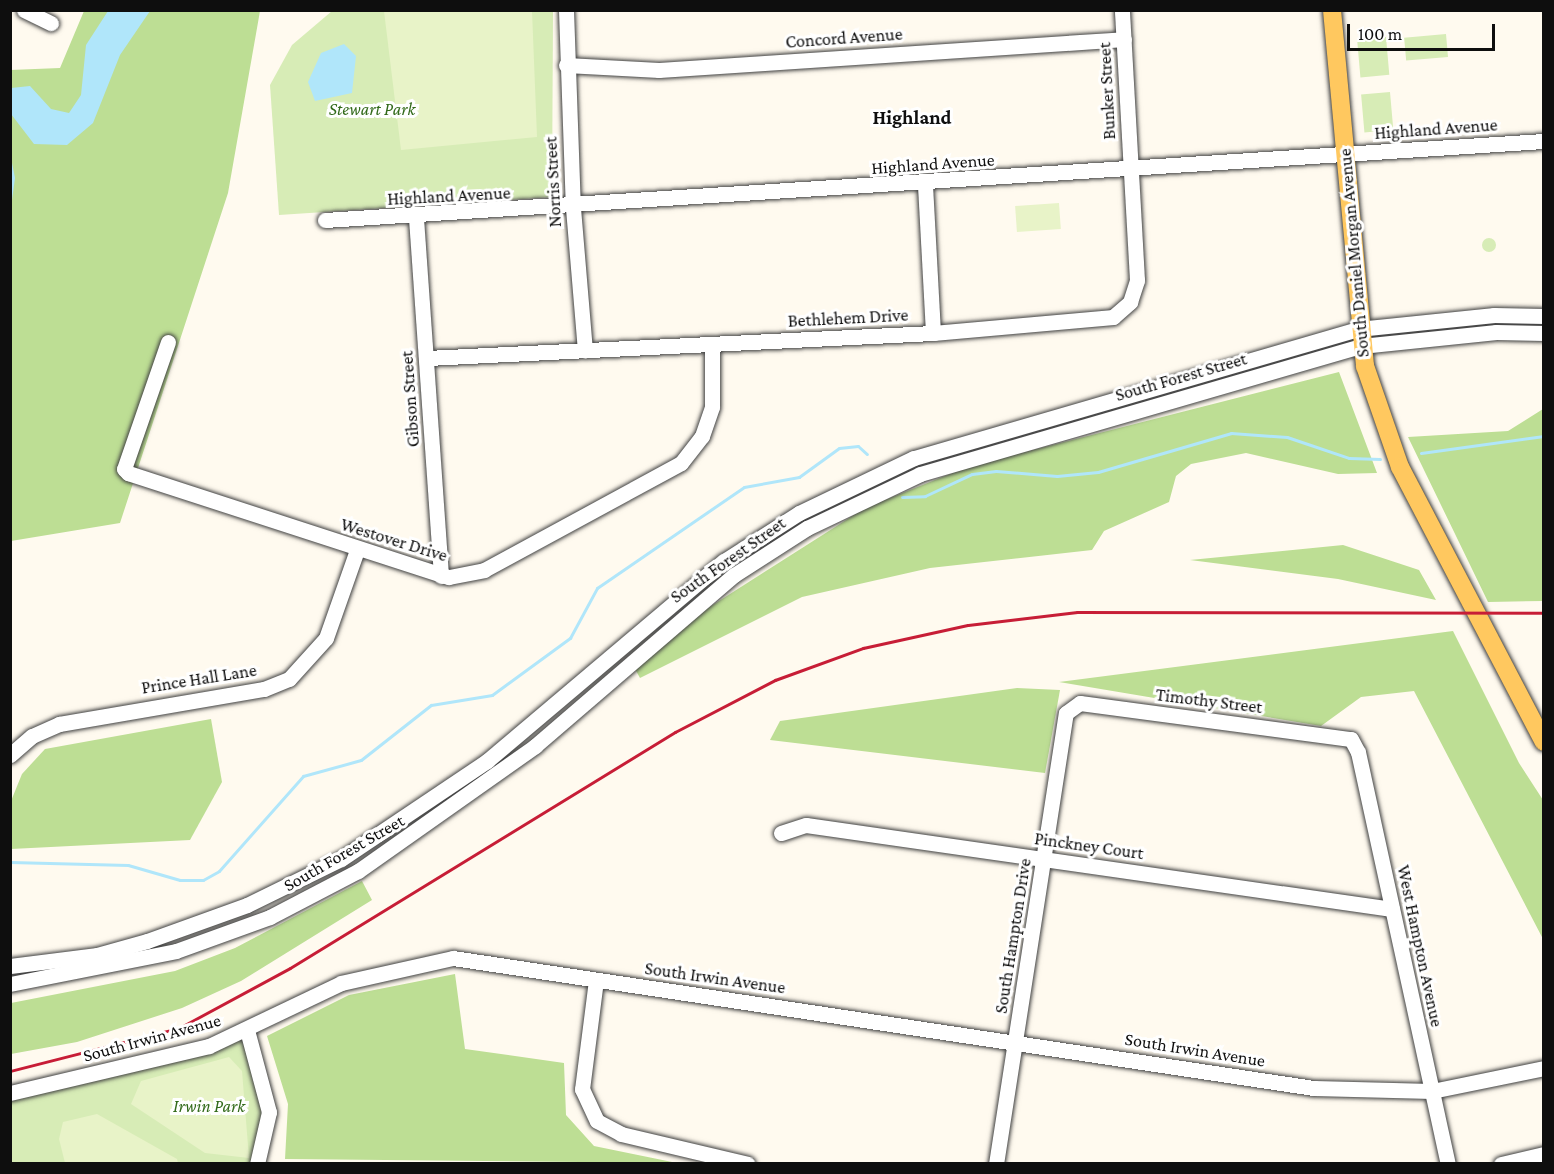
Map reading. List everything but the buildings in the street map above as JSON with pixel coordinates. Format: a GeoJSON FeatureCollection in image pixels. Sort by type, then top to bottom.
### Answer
{"type":"FeatureCollection","features":[{"type":"Feature","properties":{"kind":"main road","name":"South Daniel Morgan Avenue"},"geometry":{"type":"LineString","coordinates":[[1332,10],[1360,337],[1400,467],[1544,742]]}},
{"type":"Feature","properties":{"kind":"street"},"geometry":{"type":"LineString","coordinates":[[24,10],[51,23]]}},
{"type":"Feature","properties":{"kind":"street","name":"Norris Street"},"geometry":{"type":"LineString","coordinates":[[566,10],[566,65],[573,208],[585,350]]}},
{"type":"Feature","properties":{"kind":"street","name":"Bunker Street"},"geometry":{"type":"LineString","coordinates":[[1122,10],[1130,169]]}},
{"type":"Feature","properties":{"kind":"street","name":"Concord Avenue"},"geometry":{"type":"LineString","coordinates":[[566,65],[659,70],[1124,39]]}},
{"type":"Feature","properties":{"kind":"street","name":"Highland Avenue"},"geometry":{"type":"LineString","coordinates":[[325,220],[416,219],[1544,141]]}},
{"type":"Feature","properties":{"kind":"street","name":"Bethlehem Drive"},"geometry":{"type":"LineString","coordinates":[[427,358],[1091,323],[1123,310],[1137,280],[1130,169]]}},
{"type":"Feature","properties":{"kind":"street"},"geometry":{"type":"LineString","coordinates":[[925,185],[933,333]]}},
{"type":"Feature","properties":{"kind":"street","name":"Gibson Street"},"geometry":{"type":"LineString","coordinates":[[416,219],[441,576]]}},
{"type":"Feature","properties":{"kind":"street","name":"South Forest Street"},"geometry":{"type":"LineString","coordinates":[[10,966],[97,955],[147,941],[247,905],[341,859],[504,748],[724,561],[799,513],[875,474],[993,431],[1360,337],[1494,315],[1544,316]]}},
{"type":"Feature","properties":{"kind":"street","name":"South Forest Street"},"geometry":{"type":"LineString","coordinates":[[10,984],[176,951],[270,917],[358,871],[520,758],[735,575],[882,490],[997,447],[1360,337],[1496,332],[1544,333]]}},
{"type":"Feature","properties":{"kind":"street","name":"Westover Drive"},"geometry":{"type":"LineString","coordinates":[[168,342],[124,469],[357,550],[441,576],[484,570],[681,463],[702,436],[712,408],[712,344]]}},
{"type":"Feature","properties":{"kind":"street","name":"Prince Hall Lane"},"geometry":{"type":"LineString","coordinates":[[10,754],[32,736],[59,724],[264,689],[290,679],[326,638],[357,550]]}},
{"type":"Feature","properties":{"kind":"street","name":"Timothy Street"},"geometry":{"type":"LineString","coordinates":[[1066,713],[1080,704],[1350,739]]}},
{"type":"Feature","properties":{"kind":"street","name":"South Hampton Drive"},"geometry":{"type":"LineString","coordinates":[[996,1164],[1066,713]]}},
{"type":"Feature","properties":{"kind":"street","name":"West Hampton Avenue"},"geometry":{"type":"LineString","coordinates":[[1350,739],[1358,752],[1448,1164]]}},
{"type":"Feature","properties":{"kind":"street","name":"Pinckney Court"},"geometry":{"type":"LineString","coordinates":[[781,833],[806,825],[1392,909]]}},
{"type":"Feature","properties":{"kind":"street","name":"South Irwin Avenue"},"geometry":{"type":"LineString","coordinates":[[10,1093],[176,1056],[248,1029],[341,983],[415,963],[486,959],[596,980],[1314,1088],[1432,1091],[1544,1068]]}},
{"type":"Feature","properties":{"kind":"street"},"geometry":{"type":"LineString","coordinates":[[596,980],[582,1089],[597,1121],[621,1134],[748,1164]]}},
{"type":"Feature","properties":{"kind":"street"},"geometry":{"type":"LineString","coordinates":[[248,1029],[268,1112],[257,1164]]}},
{"type":"Feature","properties":{"kind":"street"},"geometry":{"type":"LineString","coordinates":[[1501,1164],[1544,1154]]}},
{"type":"Feature","properties":{"kind":"green space"},"geometry":{"type":"Polygon","coordinates":[[[84,11],[260,11],[228,193],[120,523],[11,541],[10,70],[60,68],[84,11]]]}},
{"type":"Feature","properties":{"kind":"green space","name":"Stewart Park"},"geometry":{"type":"Polygon","coordinates":[[[332,11],[553,11],[552,197],[279,215],[270,85],[292,45],[332,11]]]}},
{"type":"Feature","properties":{"kind":"green space"},"geometry":{"type":"Polygon","coordinates":[[[384,11],[532,11],[537,137],[401,150],[384,11]]]}},
{"type":"Feature","properties":{"kind":"green space"},"geometry":{"type":"Polygon","coordinates":[[[1446,34],[1448,57],[1406,61],[1404,38],[1446,34]]]}},
{"type":"Feature","properties":{"kind":"green space"},"geometry":{"type":"Polygon","coordinates":[[[1386,37],[1389,75],[1360,77],[1357,40],[1386,37]]]}},
{"type":"Feature","properties":{"kind":"green space"},"geometry":{"type":"Polygon","coordinates":[[[1390,92],[1393,130],[1364,132],[1361,95],[1390,92]]]}},
{"type":"Feature","properties":{"kind":"green space"},"geometry":{"type":"Polygon","coordinates":[[[1059,203],[1061,229],[1017,232],[1015,206],[1059,203]]]}},
{"type":"Feature","properties":{"kind":"green space"},"geometry":{"type":"Polygon","coordinates":[[[1489,238],[1494,240],[1496,245],[1494,250],[1489,252],[1484,250],[1482,245],[1484,240],[1489,238]]]}},
{"type":"Feature","properties":{"kind":"green space"},"geometry":{"type":"Polygon","coordinates":[[[1339,372],[1377,473],[1338,474],[1246,453],[1191,464],[1176,476],[1169,502],[1104,531],[1092,550],[930,568],[802,597],[640,678],[635,669],[708,608],[865,508],[970,466],[1339,372]]]}},
{"type":"Feature","properties":{"kind":"green space"},"geometry":{"type":"Polygon","coordinates":[[[1543,409],[1543,601],[1488,602],[1408,437],[1508,431],[1543,409]]]}},
{"type":"Feature","properties":{"kind":"green space"},"geometry":{"type":"Polygon","coordinates":[[[1343,545],[1419,570],[1436,600],[1338,579],[1190,560],[1343,545]]]}},
{"type":"Feature","properties":{"kind":"green space"},"geometry":{"type":"Polygon","coordinates":[[[1453,631],[1519,763],[1543,800],[1543,939],[1414,691],[1361,697],[1321,726],[1059,682],[1453,631]]]}},
{"type":"Feature","properties":{"kind":"green space"},"geometry":{"type":"Polygon","coordinates":[[[1017,688],[1060,690],[1045,773],[770,740],[780,721],[1017,688]]]}},
{"type":"Feature","properties":{"kind":"green space"},"geometry":{"type":"Polygon","coordinates":[[[211,719],[222,782],[190,840],[11,849],[11,801],[22,774],[45,749],[211,719]]]}},
{"type":"Feature","properties":{"kind":"green space"},"geometry":{"type":"Polygon","coordinates":[[[362,881],[372,900],[241,981],[182,1008],[77,1042],[11,1054],[11,1003],[175,971],[235,948],[362,881]]]}},
{"type":"Feature","properties":{"kind":"green space"},"geometry":{"type":"Polygon","coordinates":[[[455,974],[465,1049],[564,1063],[566,1115],[594,1146],[677,1163],[285,1159],[288,1104],[267,1036],[349,995],[455,974]]]}},
{"type":"Feature","properties":{"kind":"green space","name":"Irwin Park"},"geometry":{"type":"Polygon","coordinates":[[[247,1030],[266,1091],[257,1163],[11,1163],[10,1093],[247,1030]]]}},
{"type":"Feature","properties":{"kind":"green space"},"geometry":{"type":"Polygon","coordinates":[[[229,1057],[242,1071],[249,1158],[205,1153],[131,1104],[141,1081],[229,1057]]]}},
{"type":"Feature","properties":{"kind":"green space"},"geometry":{"type":"Polygon","coordinates":[[[97,1114],[177,1159],[178,1163],[65,1163],[59,1139],[63,1122],[97,1114]]]}},
{"type":"Feature","properties":{"kind":"water"},"geometry":{"type":"Polygon","coordinates":[[[108,11],[150,11],[120,55],[93,123],[67,145],[34,144],[11,114],[11,88],[30,86],[51,109],[69,113],[81,95],[86,45],[108,11]]]}},
{"type":"Feature","properties":{"kind":"water"},"geometry":{"type":"Polygon","coordinates":[[[344,44],[356,56],[352,93],[315,101],[308,82],[321,53],[344,44]]]}},
{"type":"Feature","properties":{"kind":"water"},"geometry":{"type":"Polygon","coordinates":[[[10,153],[15,178],[11,207],[10,207],[10,153]]]}},
{"type":"Feature","properties":{"kind":"waterway"},"geometry":{"type":"LineString","coordinates":[[902,497],[925,496],[972,474],[996,471],[1057,476],[1098,472],[1231,433],[1287,437],[1349,458],[1380,459]]}},
{"type":"Feature","properties":{"kind":"waterway"},"geometry":{"type":"LineString","coordinates":[[1421,453],[1544,436]]}},
{"type":"Feature","properties":{"kind":"waterway"},"geometry":{"type":"LineString","coordinates":[[10,862],[128,865],[180,880],[203,880],[219,871],[303,776],[361,760],[431,705],[492,695],[570,638],[597,588],[744,487],[799,477],[839,448],[858,446],[867,454]]}},
{"type":"Feature","properties":{"kind":"railway"},"geometry":{"type":"LineString","coordinates":[[10,1071],[179,1028],[290,968],[675,732],[775,680],[863,648],[968,625],[1077,612],[1544,613]]}},
{"type":"Feature","properties":{"kind":"district","name":"Highland"},"geometry":{"type":"Point","coordinates":[912,117]}}]}
